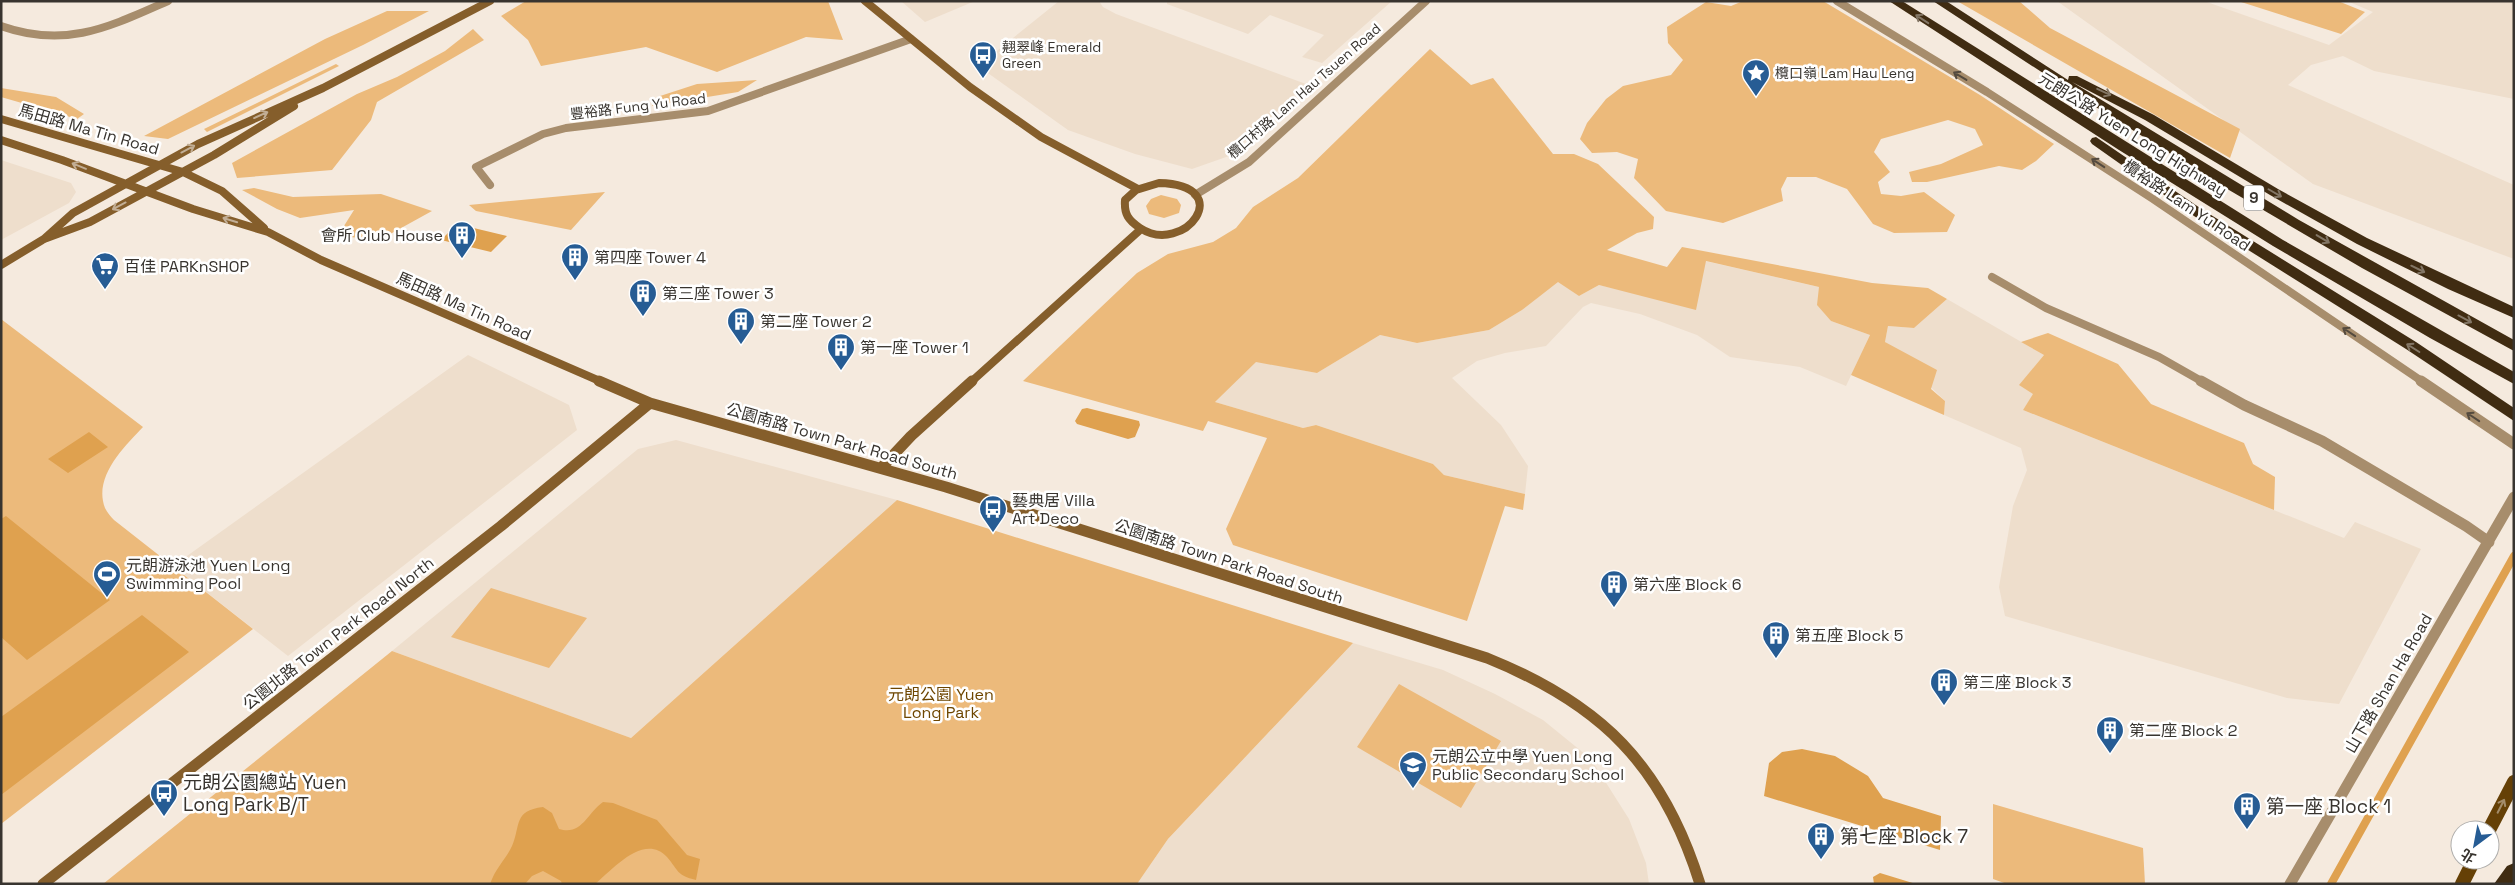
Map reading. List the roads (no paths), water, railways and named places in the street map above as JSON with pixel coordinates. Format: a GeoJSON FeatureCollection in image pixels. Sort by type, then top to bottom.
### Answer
{"type":"FeatureCollection","features":[{"type":"Feature","properties":{"kind":"highway","name":"元朗公路 Yuen Long Highway"},"geometry":{"type":"LineString","coordinates":[[1894,1],[2256,232],[2514,379]]}},
{"type":"Feature","properties":{"kind":"highway","name":"元朗公路 Yuen Long Highway"},"geometry":{"type":"LineString","coordinates":[[1938,1],[2013,50],[2328,242],[2514,346]]}},
{"type":"Feature","properties":{"kind":"highway"},"geometry":{"type":"LineString","coordinates":[[2013,50],[2113,96],[2273,192],[2367,244],[2453,287],[2514,313]]}},
{"type":"Feature","properties":{"kind":"highway"},"geometry":{"type":"LineString","coordinates":[[2021,83],[2144,178],[2268,259],[2432,360],[2514,416]]}},
{"type":"Feature","properties":{"kind":"highway"},"geometry":{"type":"LineString","coordinates":[[2503,884],[2514,872]]}},
{"type":"Feature","properties":{"kind":"main road"},"geometry":{"type":"LineString","coordinates":[[2494,820],[2514,782]]}},
{"type":"Feature","properties":{"kind":"main road"},"geometry":{"type":"LineString","coordinates":[[2462,884],[2469,870]]}},
{"type":"Feature","properties":{"kind":"street"},"geometry":{"type":"LineString","coordinates":[[1,26],[19,34],[38,37],[76,36],[168,1]]}},
{"type":"Feature","properties":{"kind":"street"},"geometry":{"type":"LineString","coordinates":[[1,265],[44,239],[73,213],[160,164],[216,135],[323,88],[490,1]]}},
{"type":"Feature","properties":{"kind":"street"},"geometry":{"type":"LineString","coordinates":[[865,1],[970,87],[1041,138],[1138,189]]}},
{"type":"Feature","properties":{"kind":"street","name":"欖口村路 Lam Hau Tsuen Road"},"geometry":{"type":"LineString","coordinates":[[1195,194],[1249,162],[1426,1]]}},
{"type":"Feature","properties":{"kind":"street","name":"欖裕路 Lam Yu Road"},"geometry":{"type":"LineString","coordinates":[[1837,1],[1987,92],[2154,199],[2514,444]]}},
{"type":"Feature","properties":{"kind":"street","name":"豐裕路 Fung Yu Road"},"geometry":{"type":"LineString","coordinates":[[490,185],[476,167],[543,134],[588,124],[676,116],[708,111],[911,39]]}},
{"type":"Feature","properties":{"kind":"street"},"geometry":{"type":"LineString","coordinates":[[44,239],[90,222],[148,191],[232,145],[323,88]]}},
{"type":"Feature","properties":{"kind":"street","name":"馬田路 Ma Tin Road"},"geometry":{"type":"LineString","coordinates":[[1,120],[183,172],[222,191],[268,232]]}},
{"type":"Feature","properties":{"kind":"street","name":"馬田路 Ma Tin Road"},"geometry":{"type":"LineString","coordinates":[[1,140],[62,160],[193,209],[268,232],[321,260],[650,403]]}},
{"type":"Feature","properties":{"kind":"street"},"geometry":{"type":"LineString","coordinates":[[1172,183],[1187,188],[1195,194],[1200,206],[1199,215],[1191,224],[1168,233],[1140,230],[1130,224],[1123,211],[1127,198],[1138,189],[1151,184],[1172,183]]}},
{"type":"Feature","properties":{"kind":"street"},"geometry":{"type":"LineString","coordinates":[[882,467],[911,436],[1140,230]]}},
{"type":"Feature","properties":{"kind":"street"},"geometry":{"type":"LineString","coordinates":[[1992,277],[2046,308],[2159,357],[2244,405],[2322,441],[2471,529],[2489,542]]}},
{"type":"Feature","properties":{"kind":"street","name":"公園南路 Town Park Road South"},"geometry":{"type":"LineString","coordinates":[[650,403],[882,467],[1487,658],[1527,674],[1549,686],[1594,716],[1632,753],[1659,787],[1676,818],[1687,840],[1700,884]]}},
{"type":"Feature","properties":{"kind":"street","name":"公園北路 Town Park Road North"},"geometry":{"type":"LineString","coordinates":[[43,884],[178,775],[271,708],[593,452],[650,403]]}},
{"type":"Feature","properties":{"kind":"street","name":"山下路 Shan Ha Road"},"geometry":{"type":"LineString","coordinates":[[2290,884],[2514,497]]}},
{"type":"Feature","properties":{"kind":"waterway"},"geometry":{"type":"LineString","coordinates":[[2331,884],[2514,556]]}},
{"type":"Feature","properties":{"kind":"place","name":"翹翠峰 Emerald Green"},"geometry":{"type":"Point","coordinates":[983,79]}},
{"type":"Feature","properties":{"kind":"place","name":"欖口嶺 Lam Hau Leng"},"geometry":{"type":"Point","coordinates":[1756,97]}},
{"type":"Feature","properties":{"kind":"place","name":"會所 Club House"},"geometry":{"type":"Point","coordinates":[462,259]}},
{"type":"Feature","properties":{"kind":"place","name":"第四座 Tower 4"},"geometry":{"type":"Point","coordinates":[575,281]}},
{"type":"Feature","properties":{"kind":"place","name":"百佳 PARKnSHOP"},"geometry":{"type":"Point","coordinates":[105,290]}},
{"type":"Feature","properties":{"kind":"place","name":"第三座 Tower 3"},"geometry":{"type":"Point","coordinates":[643,317]}},
{"type":"Feature","properties":{"kind":"place","name":"第二座 Tower 2"},"geometry":{"type":"Point","coordinates":[741,345]}},
{"type":"Feature","properties":{"kind":"place","name":"第一座 Tower 1"},"geometry":{"type":"Point","coordinates":[841,371]}},
{"type":"Feature","properties":{"kind":"place","name":"藝典居 Villa Art Deco"},"geometry":{"type":"Point","coordinates":[993,533]}},
{"type":"Feature","properties":{"kind":"place","name":"元朗游泳池 Yuen Long Swimming Pool"},"geometry":{"type":"Point","coordinates":[107,598]}},
{"type":"Feature","properties":{"kind":"place","name":"第六座 Block 6"},"geometry":{"type":"Point","coordinates":[1614,608]}},
{"type":"Feature","properties":{"kind":"place","name":"第五座 Block 5"},"geometry":{"type":"Point","coordinates":[1776,659]}},
{"type":"Feature","properties":{"kind":"place","name":"第三座 Block 3"},"geometry":{"type":"Point","coordinates":[1944,706]}},
{"type":"Feature","properties":{"kind":"place","name":"第二座 Block 2"},"geometry":{"type":"Point","coordinates":[2110,754]}},
{"type":"Feature","properties":{"kind":"place","name":"元朗公立中學 Yuen Long Public Secondary School"},"geometry":{"type":"Point","coordinates":[1413,789]}},
{"type":"Feature","properties":{"kind":"place","name":"元朗公園總站 Yuen Long Park B/T"},"geometry":{"type":"Point","coordinates":[164,817]}},
{"type":"Feature","properties":{"kind":"place","name":"第一座 Block 1"},"geometry":{"type":"Point","coordinates":[2247,830]}},
{"type":"Feature","properties":{"kind":"place","name":"第七座 Block 7"},"geometry":{"type":"Point","coordinates":[1821,860]}},
{"type":"Feature","properties":{"kind":"park label","name":"元朗公園 Yuen Long Park"},"geometry":{"type":"Point","coordinates":[941,703]}}]}
